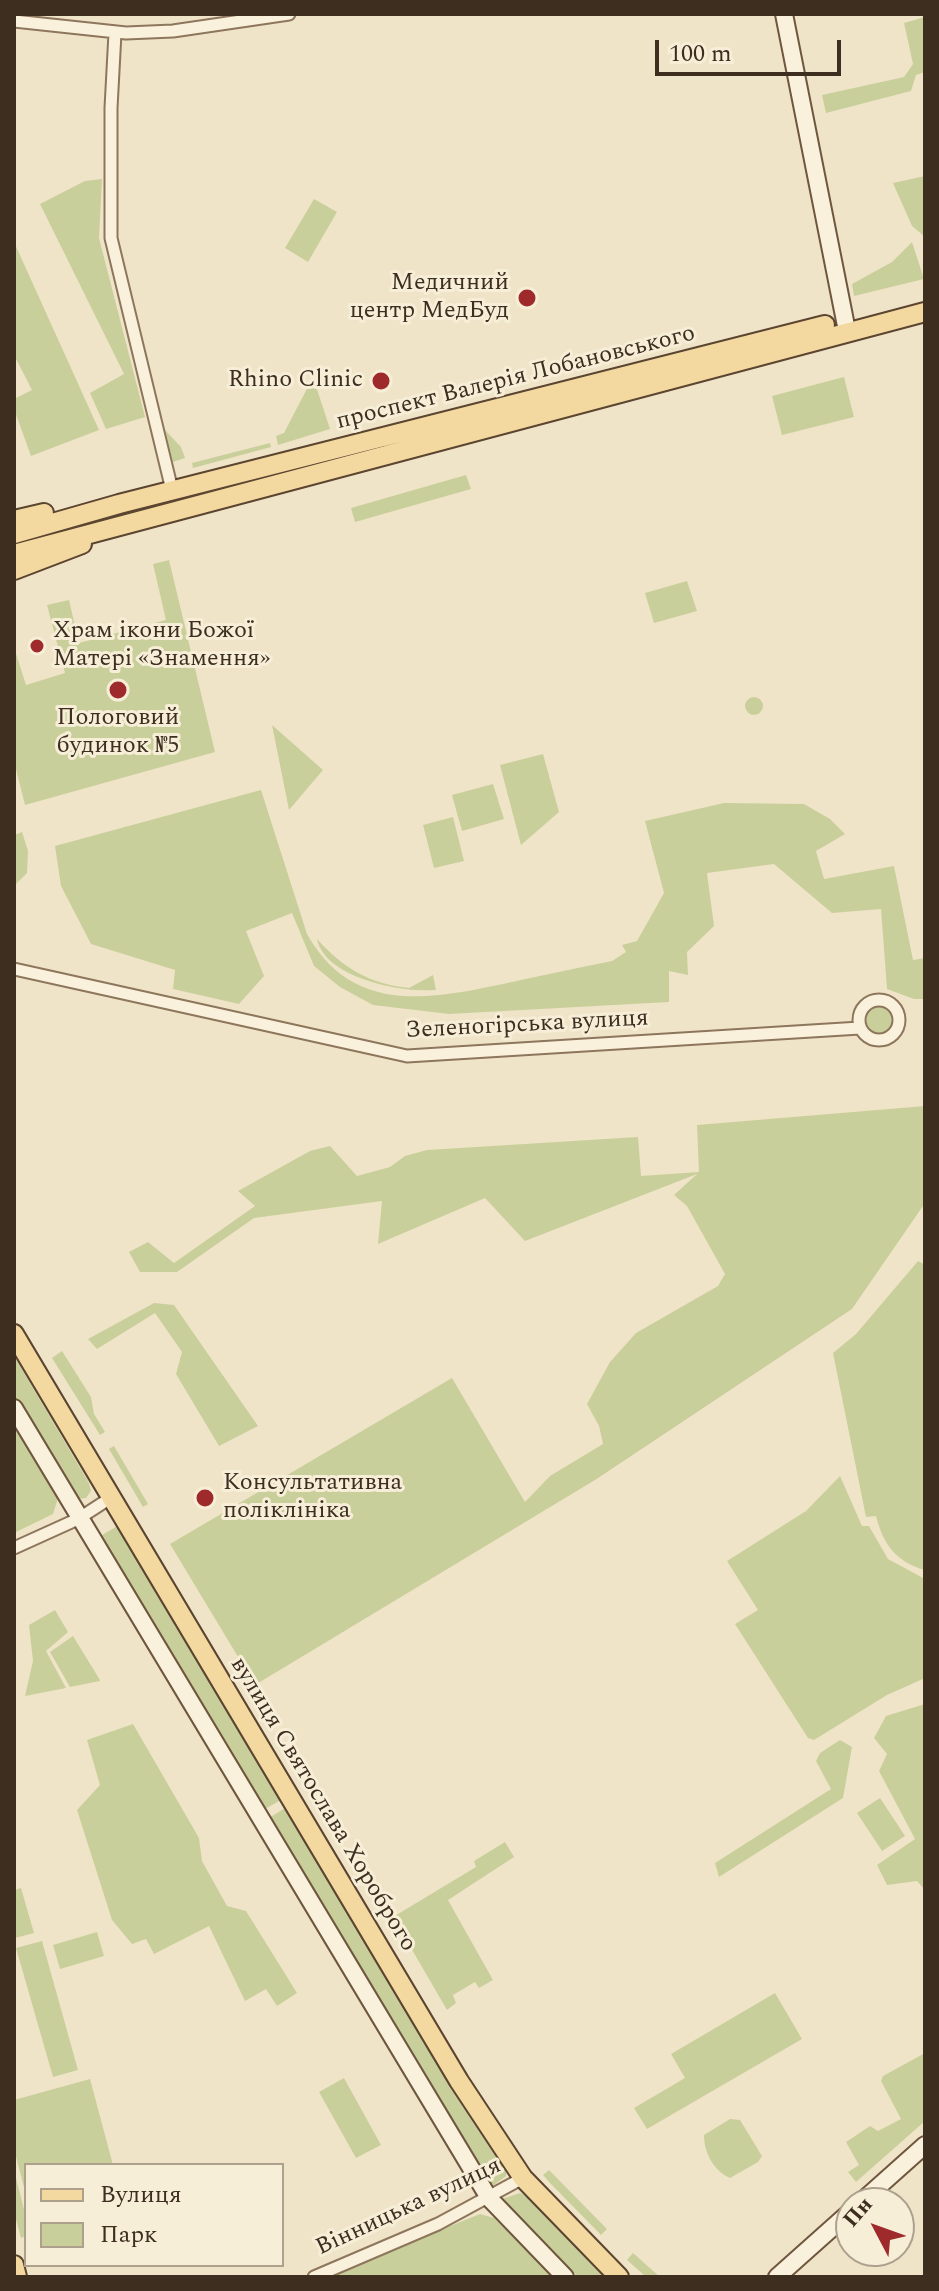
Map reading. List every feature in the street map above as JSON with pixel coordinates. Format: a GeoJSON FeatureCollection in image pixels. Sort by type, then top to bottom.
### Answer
{"type":"FeatureCollection","features":[{"type":"Feature","properties":{"kind":"main road","name":"проспект Валерія Лобановського"},"geometry":{"type":"LineString","coordinates":[[14,554],[846,326],[925,299]]}},
{"type":"Feature","properties":{"kind":"main road","name":"проспект Валерія Лобановського"},"geometry":{"type":"LineString","coordinates":[[14,534],[172,490],[846,326],[925,312]]}},
{"type":"Feature","properties":{"kind":"main road","name":"проспект Валерія Лобановського"},"geometry":{"type":"LineString","coordinates":[[14,520],[50,512],[119,504]]}},
{"type":"Feature","properties":{"kind":"main road","name":"проспект Валерія Лобановського"},"geometry":{"type":"LineString","coordinates":[[14,570],[61,554],[122,524]]}},
{"type":"Feature","properties":{"kind":"main road","name":"вулиця Святослава Хороброго"},"geometry":{"type":"LineString","coordinates":[[14,1334],[459,2081],[523,2178],[619,2277]]}},
{"type":"Feature","properties":{"kind":"main road"},"geometry":{"type":"LineString","coordinates":[[14,2265],[17,2277]]}},
{"type":"Feature","properties":{"kind":"street"},"geometry":{"type":"LineString","coordinates":[[14,21],[115,33],[173,31],[289,14]]}},
{"type":"Feature","properties":{"kind":"street"},"geometry":{"type":"LineString","coordinates":[[784,14],[846,326]]}},
{"type":"Feature","properties":{"kind":"street"},"geometry":{"type":"LineString","coordinates":[[115,33],[111,108],[111,238],[172,490]]}},
{"type":"Feature","properties":{"kind":"street","name":"Зеленогірська вулиця"},"geometry":{"type":"LineString","coordinates":[[14,969],[407,1056],[860,1028]]}},
{"type":"Feature","properties":{"kind":"street"},"geometry":{"type":"LineString","coordinates":[[14,1408],[489,2198],[565,2277]]}},
{"type":"Feature","properties":{"kind":"street"},"geometry":{"type":"LineString","coordinates":[[14,1548],[78,1519],[112,1497]]}},
{"type":"Feature","properties":{"kind":"street"},"geometry":{"type":"LineString","coordinates":[[878,2187],[925,2145]]}},
{"type":"Feature","properties":{"kind":"street","name":"Вінницька вулиця"},"geometry":{"type":"LineString","coordinates":[[314,2277],[489,2198],[523,2178]]}},
{"type":"Feature","properties":{"kind":"street"},"geometry":{"type":"LineString","coordinates":[[777,2277],[835,2225]]}},
{"type":"Feature","properties":{"kind":"green space"},"geometry":{"type":"Polygon","coordinates":[[[925,17],[925,72],[916,75],[911,91],[826,113],[822,95],[904,77],[913,64],[904,23],[925,17]]]}},
{"type":"Feature","properties":{"kind":"green space"},"geometry":{"type":"Polygon","coordinates":[[[925,176],[925,237],[912,226],[893,183],[925,176]]]}},
{"type":"Feature","properties":{"kind":"green space"},"geometry":{"type":"Polygon","coordinates":[[[102,179],[99,238],[145,417],[106,429],[90,393],[124,374],[40,204],[85,181],[102,179]]]}},
{"type":"Feature","properties":{"kind":"green space"},"geometry":{"type":"Polygon","coordinates":[[[314,199],[337,212],[308,262],[285,248],[314,199]]]}},
{"type":"Feature","properties":{"kind":"green space"},"geometry":{"type":"Polygon","coordinates":[[[14,242],[99,430],[31,456],[14,409],[14,399],[32,390],[14,355],[14,242]]]}},
{"type":"Feature","properties":{"kind":"green space"},"geometry":{"type":"Polygon","coordinates":[[[912,242],[924,279],[854,296],[852,284],[892,262],[912,242]]]}},
{"type":"Feature","properties":{"kind":"green space"},"geometry":{"type":"Polygon","coordinates":[[[313,377],[330,429],[278,445],[276,436],[284,433],[313,377]]]}},
{"type":"Feature","properties":{"kind":"green space"},"geometry":{"type":"Polygon","coordinates":[[[844,377],[854,417],[782,435],[772,396],[844,377]]]}},
{"type":"Feature","properties":{"kind":"green space"},"geometry":{"type":"Polygon","coordinates":[[[165,430],[181,447],[185,458],[173,462],[165,430]]]}},
{"type":"Feature","properties":{"kind":"green space"},"geometry":{"type":"Polygon","coordinates":[[[270,443],[271,447],[193,468],[192,463],[270,443]]]}},
{"type":"Feature","properties":{"kind":"green space"},"geometry":{"type":"Polygon","coordinates":[[[466,475],[471,489],[355,522],[351,508],[466,475]]]}},
{"type":"Feature","properties":{"kind":"green space"},"geometry":{"type":"Polygon","coordinates":[[[169,560],[215,752],[25,805],[14,761],[14,647],[26,685],[65,673],[47,605],[69,600],[79,643],[166,620],[153,564],[169,560]]]}},
{"type":"Feature","properties":{"kind":"green space"},"geometry":{"type":"Polygon","coordinates":[[[687,581],[697,611],[654,623],[645,593],[687,581]]]}},
{"type":"Feature","properties":{"kind":"green space"},"geometry":{"type":"Polygon","coordinates":[[[754,697],[763,706],[754,715],[745,706],[754,697]]]}},
{"type":"Feature","properties":{"kind":"green space"},"geometry":{"type":"Polygon","coordinates":[[[272,725],[323,770],[289,810],[272,725]]]}},
{"type":"Feature","properties":{"kind":"green space"},"geometry":{"type":"Polygon","coordinates":[[[543,754],[559,812],[521,845],[500,765],[543,754]]]}},
{"type":"Feature","properties":{"kind":"green space"},"geometry":{"type":"Polygon","coordinates":[[[493,784],[504,819],[462,831],[452,795],[493,784]]]}},
{"type":"Feature","properties":{"kind":"green space"},"geometry":{"type":"Polygon","coordinates":[[[261,790],[307,934],[325,960],[346,978],[369,989],[393,995],[447,994],[612,961],[626,952],[622,945],[637,941],[664,893],[645,821],[724,803],[804,804],[830,819],[845,834],[816,851],[824,879],[894,866],[913,960],[925,958],[925,999],[914,999],[887,989],[881,909],[832,913],[774,864],[707,873],[714,926],[687,952],[688,975],[669,971],[669,1002],[449,1014],[373,1005],[340,987],[314,966],[292,913],[246,931],[264,976],[239,1004],[173,989],[175,970],[91,944],[61,886],[55,846],[261,790]]]}},
{"type":"Feature","properties":{"kind":"green space"},"geometry":{"type":"Polygon","coordinates":[[[453,817],[464,861],[434,868],[423,825],[453,817]]]}},
{"type":"Feature","properties":{"kind":"green space"},"geometry":{"type":"Polygon","coordinates":[[[22,832],[28,851],[27,873],[14,886],[14,835],[22,832]]]}},
{"type":"Feature","properties":{"kind":"green space"},"geometry":{"type":"Polygon","coordinates":[[[317,939],[358,973],[382,983],[409,988],[433,975],[436,990],[404,989],[366,980],[349,973],[323,953],[317,939]]]}},
{"type":"Feature","properties":{"kind":"green space"},"geometry":{"type":"Polygon","coordinates":[[[879,1004],[891,1008],[895,1020],[891,1032],[879,1036],[867,1032],[863,1020],[867,1008],[879,1004]]]}},
{"type":"Feature","properties":{"kind":"green space"},"geometry":{"type":"Polygon","coordinates":[[[925,1106],[925,1203],[852,1309],[595,1480],[255,1685],[170,1544],[452,1378],[525,1502],[550,1476],[603,1444],[599,1426],[587,1404],[610,1362],[636,1333],[718,1286],[725,1274],[687,1206],[674,1195],[697,1174],[525,1241],[485,1198],[378,1244],[382,1201],[254,1218],[177,1272],[140,1272],[129,1252],[148,1242],[174,1263],[255,1206],[238,1191],[310,1151],[330,1146],[357,1176],[390,1167],[405,1156],[427,1150],[638,1137],[641,1176],[699,1172],[697,1125],[925,1106]]]}},
{"type":"Feature","properties":{"kind":"green space"},"geometry":{"type":"Polygon","coordinates":[[[918,1261],[925,1265],[925,1570],[899,1557],[887,1543],[876,1516],[866,1517],[833,1353],[856,1334],[918,1261]]]}},
{"type":"Feature","properties":{"kind":"green space"},"geometry":{"type":"Polygon","coordinates":[[[154,1303],[174,1305],[258,1426],[219,1446],[176,1374],[182,1352],[155,1313],[97,1349],[88,1339],[154,1303]]]}},
{"type":"Feature","properties":{"kind":"green space"},"geometry":{"type":"Polygon","coordinates":[[[62,1351],[91,1397],[94,1414],[105,1432],[100,1435],[52,1358],[62,1351]]]}},
{"type":"Feature","properties":{"kind":"green space"},"geometry":{"type":"Polygon","coordinates":[[[14,1356],[89,1483],[91,1491],[86,1498],[77,1499],[71,1495],[14,1399],[14,1356]]]}},
{"type":"Feature","properties":{"kind":"green space"},"geometry":{"type":"Polygon","coordinates":[[[14,1424],[58,1498],[53,1514],[14,1533],[14,1424]]]}},
{"type":"Feature","properties":{"kind":"green space"},"geometry":{"type":"Polygon","coordinates":[[[114,1446],[148,1504],[143,1507],[109,1449],[114,1446]]]}},
{"type":"Feature","properties":{"kind":"green space"},"geometry":{"type":"Polygon","coordinates":[[[840,1476],[862,1526],[869,1526],[888,1559],[925,1579],[925,1678],[887,1695],[814,1740],[808,1738],[735,1624],[758,1610],[727,1561],[806,1511],[840,1476]]]}},
{"type":"Feature","properties":{"kind":"green space"},"geometry":{"type":"Polygon","coordinates":[[[119,1525],[283,1799],[263,1810],[99,1537],[119,1525]]]}},
{"type":"Feature","properties":{"kind":"green space"},"geometry":{"type":"Polygon","coordinates":[[[55,1610],[68,1632],[46,1651],[66,1688],[25,1696],[33,1661],[29,1625],[55,1610]]]}},
{"type":"Feature","properties":{"kind":"green space"},"geometry":{"type":"Polygon","coordinates":[[[73,1636],[100,1681],[70,1687],[50,1652],[73,1636]]]}},
{"type":"Feature","properties":{"kind":"green space"},"geometry":{"type":"Polygon","coordinates":[[[925,1704],[925,1890],[917,1881],[887,1885],[877,1865],[915,1839],[879,1771],[887,1754],[874,1738],[886,1716],[925,1704]]]}},
{"type":"Feature","properties":{"kind":"green space"},"geometry":{"type":"Polygon","coordinates":[[[133,1724],[199,1838],[202,1861],[227,1906],[246,1911],[297,1993],[277,2006],[266,1989],[245,2001],[209,1926],[154,1954],[146,1939],[132,1944],[112,1920],[77,1810],[100,1785],[87,1740],[133,1724]]]}},
{"type":"Feature","properties":{"kind":"green space"},"geometry":{"type":"Polygon","coordinates":[[[840,1740],[852,1747],[843,1798],[719,1877],[715,1863],[831,1789],[816,1761],[820,1753],[840,1740]]]}},
{"type":"Feature","properties":{"kind":"green space"},"geometry":{"type":"Polygon","coordinates":[[[880,1798],[905,1836],[882,1851],[857,1813],[880,1798]]]}},
{"type":"Feature","properties":{"kind":"green space"},"geometry":{"type":"Polygon","coordinates":[[[287,1807],[507,2168],[506,2176],[494,2185],[485,2180],[267,1819],[287,1807]]]}},
{"type":"Feature","properties":{"kind":"green space"},"geometry":{"type":"Polygon","coordinates":[[[505,1842],[514,1857],[448,1900],[493,1980],[479,1988],[475,1982],[453,1995],[456,2003],[447,2010],[393,1917],[476,1867],[474,1861],[505,1842]]]}},
{"type":"Feature","properties":{"kind":"green space"},"geometry":{"type":"Polygon","coordinates":[[[21,1888],[34,1933],[15,1938],[14,1890],[21,1888]]]}},
{"type":"Feature","properties":{"kind":"green space"},"geometry":{"type":"Polygon","coordinates":[[[97,1932],[104,1956],[60,1969],[53,1945],[97,1932]]]}},
{"type":"Feature","properties":{"kind":"green space"},"geometry":{"type":"Polygon","coordinates":[[[42,1941],[78,2070],[53,2077],[16,1948],[42,1941]]]}},
{"type":"Feature","properties":{"kind":"green space"},"geometry":{"type":"Polygon","coordinates":[[[775,1993],[802,2039],[647,2129],[634,2108],[685,2078],[671,2054],[775,1993]]]}},
{"type":"Feature","properties":{"kind":"green space"},"geometry":{"type":"Polygon","coordinates":[[[925,2053],[925,2121],[856,2182],[848,2172],[859,2165],[846,2142],[870,2126],[878,2131],[901,2119],[881,2081],[883,2076],[925,2053]]]}},
{"type":"Feature","properties":{"kind":"green space"},"geometry":{"type":"Polygon","coordinates":[[[344,2078],[381,2145],[356,2158],[319,2092],[344,2078]]]}},
{"type":"Feature","properties":{"kind":"green space"},"geometry":{"type":"Polygon","coordinates":[[[90,2079],[112,2163],[24,2163],[24,2187],[14,2149],[14,2100],[90,2079]]]}},
{"type":"Feature","properties":{"kind":"green space"},"geometry":{"type":"Polygon","coordinates":[[[730,2119],[740,2120],[762,2156],[758,2162],[730,2178],[711,2161],[704,2135],[730,2119]]]}},
{"type":"Feature","properties":{"kind":"green space"},"geometry":{"type":"Polygon","coordinates":[[[14,2170],[24,2209],[24,2237],[21,2238],[14,2212],[14,2170]]]}},
{"type":"Feature","properties":{"kind":"green space"},"geometry":{"type":"Polygon","coordinates":[[[549,2170],[607,2229],[601,2235],[543,2175],[549,2170]]]}},
{"type":"Feature","properties":{"kind":"green space"},"geometry":{"type":"Polygon","coordinates":[[[520,2193],[528,2197],[611,2277],[578,2277],[502,2199],[520,2193]]]}},
{"type":"Feature","properties":{"kind":"green space"},"geometry":{"type":"Polygon","coordinates":[[[480,2214],[494,2218],[553,2277],[323,2277],[480,2214]]]}},
{"type":"Feature","properties":{"kind":"green space"},"geometry":{"type":"Polygon","coordinates":[[[633,2253],[660,2277],[646,2277],[627,2260],[633,2253]]]}},
{"type":"Feature","properties":{"kind":"place","name":"Медичний центр МедБуд"},"geometry":{"type":"Point","coordinates":[527,298]}},
{"type":"Feature","properties":{"kind":"place","name":"Rhino Clinic"},"geometry":{"type":"Point","coordinates":[381,381]}},
{"type":"Feature","properties":{"kind":"place","name":"Храм ікони Божої Матері «Знамення»"},"geometry":{"type":"Point","coordinates":[37,646]}},
{"type":"Feature","properties":{"kind":"place","name":"Пологовий будинок №5"},"geometry":{"type":"Point","coordinates":[118,690]}},
{"type":"Feature","properties":{"kind":"place","name":"Консультативна поліклініка"},"geometry":{"type":"Point","coordinates":[205,1498]}}]}
